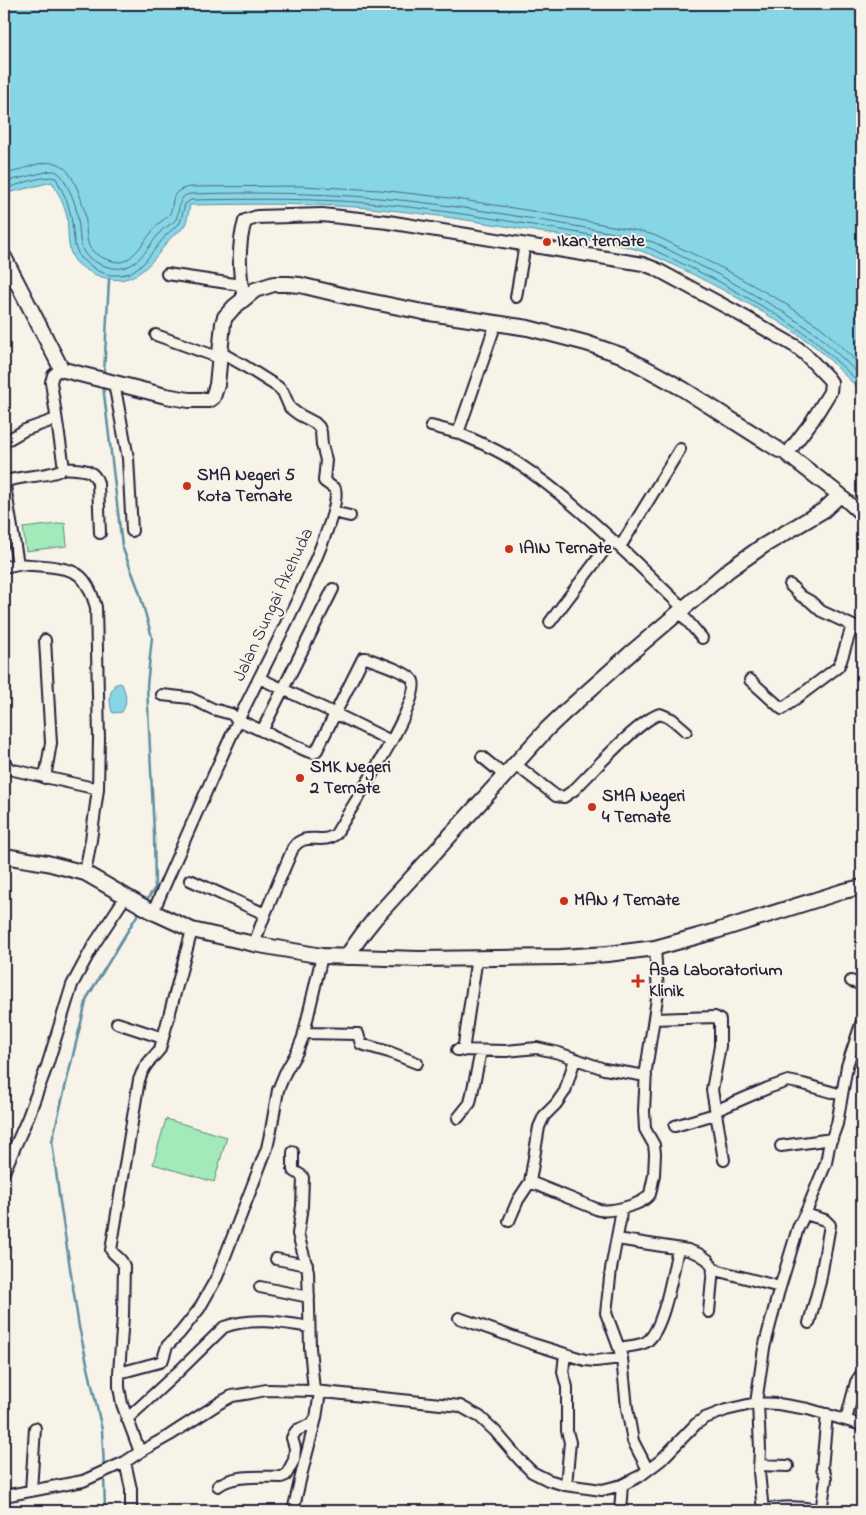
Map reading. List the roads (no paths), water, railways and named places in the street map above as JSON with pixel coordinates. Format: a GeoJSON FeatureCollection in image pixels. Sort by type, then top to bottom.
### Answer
{"type":"FeatureCollection","features":[{"type":"Feature","properties":{"kind":"highway"},"geometry":{"type":"LineString","coordinates":[[4,257],[61,368],[90,378],[182,399],[209,400],[213,397],[217,384],[225,317],[244,299],[260,288],[274,284],[300,285],[440,316],[528,328],[605,349],[683,389],[783,452],[840,495],[824,510],[763,546],[730,569],[560,717],[376,917],[346,957]]}},
{"type":"Feature","properties":{"kind":"highway"},"geometry":{"type":"LineString","coordinates":[[4,856],[47,863],[85,873],[152,911],[192,930],[254,944],[322,956],[346,957],[419,959],[561,957],[655,948],[713,932],[844,890],[862,887]]}},
{"type":"Feature","properties":{"kind":"main road"},"geometry":{"type":"LineString","coordinates":[[244,299],[239,274],[242,229],[245,220],[257,217],[322,215],[369,220],[630,261],[656,269],[795,346],[828,378],[831,382],[830,392],[812,420],[783,452]]}},
{"type":"Feature","properties":{"kind":"main road"},"geometry":{"type":"LineString","coordinates":[[840,495],[862,515]]}},
{"type":"Feature","properties":{"kind":"street"},"geometry":{"type":"LineString","coordinates":[[516,297],[525,244]]}},
{"type":"Feature","properties":{"kind":"street"},"geometry":{"type":"LineString","coordinates":[[167,274],[241,284]]}},
{"type":"Feature","properties":{"kind":"street"},"geometry":{"type":"LineString","coordinates":[[458,433],[496,323]]}},
{"type":"Feature","properties":{"kind":"street"},"geometry":{"type":"LineString","coordinates":[[156,335],[220,355]]}},
{"type":"Feature","properties":{"kind":"street","name":"Jalan Sungai Akehuda"},"geometry":{"type":"LineString","coordinates":[[152,911],[238,720],[308,576],[327,530],[336,496],[334,487],[324,480],[326,460],[321,432],[315,423],[290,408],[285,396],[278,388],[243,365],[220,355]]}},
{"type":"Feature","properties":{"kind":"street"},"geometry":{"type":"LineString","coordinates":[[61,368],[51,378],[56,419],[64,456],[64,468]]}},
{"type":"Feature","properties":{"kind":"street"},"geometry":{"type":"LineString","coordinates":[[112,383],[128,458],[132,531]]}},
{"type":"Feature","properties":{"kind":"street"},"geometry":{"type":"LineString","coordinates":[[4,442],[25,430],[56,419]]}},
{"type":"Feature","properties":{"kind":"street"},"geometry":{"type":"LineString","coordinates":[[431,426],[458,433],[501,453],[528,470],[577,508],[616,543],[681,610],[702,638]]}},
{"type":"Feature","properties":{"kind":"street"},"geometry":{"type":"LineString","coordinates":[[550,622],[616,543],[680,448]]}},
{"type":"Feature","properties":{"kind":"street"},"geometry":{"type":"LineString","coordinates":[[18,564],[6,508],[5,486],[7,481],[55,472],[64,468],[88,471],[96,476],[98,483],[100,533]]}},
{"type":"Feature","properties":{"kind":"street"},"geometry":{"type":"LineString","coordinates":[[332,512],[350,516]]}},
{"type":"Feature","properties":{"kind":"street"},"geometry":{"type":"LineString","coordinates":[[4,567],[18,564],[74,572],[80,576],[93,598],[96,608],[98,640],[98,789],[85,873]]}},
{"type":"Feature","properties":{"kind":"street"},"geometry":{"type":"LineString","coordinates":[[790,585],[821,611],[862,630]]}},
{"type":"Feature","properties":{"kind":"street"},"geometry":{"type":"LineString","coordinates":[[262,730],[332,589]]}},
{"type":"Feature","properties":{"kind":"street"},"geometry":{"type":"LineString","coordinates":[[750,680],[782,709],[838,667],[852,626]]}},
{"type":"Feature","properties":{"kind":"street"},"geometry":{"type":"LineString","coordinates":[[45,640],[51,742],[45,778]]}},
{"type":"Feature","properties":{"kind":"street"},"geometry":{"type":"LineString","coordinates":[[162,695],[190,698],[230,714],[238,720],[307,751],[314,752],[317,750],[362,658],[411,677],[413,680],[412,696],[391,742],[336,834],[324,839],[305,839],[297,842],[293,848],[254,944]]}},
{"type":"Feature","properties":{"kind":"street"},"geometry":{"type":"LineString","coordinates":[[259,678],[391,742]]}},
{"type":"Feature","properties":{"kind":"street"},"geometry":{"type":"LineString","coordinates":[[515,764],[556,796],[564,797],[574,790],[631,734],[654,715],[660,714],[672,719],[686,732]]}},
{"type":"Feature","properties":{"kind":"street"},"geometry":{"type":"LineString","coordinates":[[482,757],[505,776]]}},
{"type":"Feature","properties":{"kind":"street"},"geometry":{"type":"LineString","coordinates":[[4,761],[9,769],[98,789]]}},
{"type":"Feature","properties":{"kind":"street"},"geometry":{"type":"LineString","coordinates":[[190,880],[265,914]]}},
{"type":"Feature","properties":{"kind":"street"},"geometry":{"type":"LineString","coordinates":[[4,1172],[28,1117],[47,1066],[72,985],[93,946],[128,897]]}},
{"type":"Feature","properties":{"kind":"street"},"geometry":{"type":"LineString","coordinates":[[140,1452],[122,1404],[119,1387],[118,1373],[121,1358],[124,1266],[122,1260],[111,1250],[111,1246],[139,1080],[148,1061],[160,1049],[192,930]]}},
{"type":"Feature","properties":{"kind":"street"},"geometry":{"type":"LineString","coordinates":[[530,1182],[592,1208],[606,1211],[621,1209],[647,1199],[652,1188],[655,1154],[654,1145],[647,1134],[644,1123],[646,1076],[658,992],[655,948]]}},
{"type":"Feature","properties":{"kind":"street"},"geometry":{"type":"LineString","coordinates":[[118,1373],[160,1362],[163,1359],[167,1346],[199,1309],[217,1277],[266,1148],[278,1090],[284,1073],[300,1045],[304,1033],[322,956]]}},
{"type":"Feature","properties":{"kind":"street"},"geometry":{"type":"LineString","coordinates":[[476,957],[460,1050],[481,1051],[536,1048],[604,1069],[646,1076]]}},
{"type":"Feature","properties":{"kind":"street"},"geometry":{"type":"LineString","coordinates":[[851,980],[862,985]]}},
{"type":"Feature","properties":{"kind":"street"},"geometry":{"type":"LineString","coordinates":[[654,1019],[715,1017],[720,1020],[720,1046],[712,1090],[724,1160]]}},
{"type":"Feature","properties":{"kind":"street"},"geometry":{"type":"LineString","coordinates":[[827,1414],[822,1468],[826,1479],[821,1511],[800,1508],[763,1510],[760,1494],[757,1403],[764,1348],[794,1239],[826,1163],[837,1124],[849,1058],[862,1021]]}},
{"type":"Feature","properties":{"kind":"street"},"geometry":{"type":"LineString","coordinates":[[118,1023],[163,1038]]}},
{"type":"Feature","properties":{"kind":"street"},"geometry":{"type":"LineString","coordinates":[[304,1033],[358,1034],[361,1044],[390,1052],[417,1063]]}},
{"type":"Feature","properties":{"kind":"street"},"geometry":{"type":"LineString","coordinates":[[458,1118],[470,1104],[481,1051]]}},
{"type":"Feature","properties":{"kind":"street"},"geometry":{"type":"LineString","coordinates":[[509,1221],[518,1200],[530,1182],[539,1127],[544,1116],[565,1091],[574,1059]]}},
{"type":"Feature","properties":{"kind":"street"},"geometry":{"type":"LineString","coordinates":[[675,1126],[715,1113],[768,1088],[788,1081],[842,1095]]}},
{"type":"Feature","properties":{"kind":"street"},"geometry":{"type":"LineString","coordinates":[[781,1146],[832,1139]]}},
{"type":"Feature","properties":{"kind":"street"},"geometry":{"type":"LineString","coordinates":[[293,1152],[293,1170],[303,1178],[303,1199],[298,1234],[307,1265],[309,1326],[317,1391],[316,1418],[294,1511]]}},
{"type":"Feature","properties":{"kind":"street"},"geometry":{"type":"LineString","coordinates":[[621,1209],[606,1313],[622,1358],[630,1429],[636,1448],[648,1470]]}},
{"type":"Feature","properties":{"kind":"street"},"geometry":{"type":"LineString","coordinates":[[805,1214],[825,1220],[830,1225],[820,1282],[809,1323]]}},
{"type":"Feature","properties":{"kind":"street"},"geometry":{"type":"LineString","coordinates":[[617,1239],[699,1254],[708,1260],[713,1268],[719,1271],[780,1287]]}},
{"type":"Feature","properties":{"kind":"street"},"geometry":{"type":"LineString","coordinates":[[619,1348],[642,1344],[653,1335],[668,1299],[678,1249]]}},
{"type":"Feature","properties":{"kind":"street"},"geometry":{"type":"LineString","coordinates":[[276,1259],[307,1265]]}},
{"type":"Feature","properties":{"kind":"street"},"geometry":{"type":"LineString","coordinates":[[709,1312],[713,1268]]}},
{"type":"Feature","properties":{"kind":"street"},"geometry":{"type":"LineString","coordinates":[[260,1287],[309,1297]]}},
{"type":"Feature","properties":{"kind":"street"},"geometry":{"type":"LineString","coordinates":[[459,1318],[565,1354],[594,1361],[622,1358]]}},
{"type":"Feature","properties":{"kind":"street"},"geometry":{"type":"LineString","coordinates":[[127,1419],[179,1372],[224,1327],[253,1320],[309,1326]]}},
{"type":"Feature","properties":{"kind":"street"},"geometry":{"type":"LineString","coordinates":[[565,1354],[563,1372],[567,1387],[567,1431],[570,1442],[566,1485]]}},
{"type":"Feature","properties":{"kind":"street"},"geometry":{"type":"LineString","coordinates":[[846,1420],[856,1382],[862,1376]]}},
{"type":"Feature","properties":{"kind":"street"},"geometry":{"type":"LineString","coordinates":[[4,1496],[83,1481],[170,1436],[232,1396],[266,1390],[317,1391],[460,1406],[480,1417],[496,1431],[532,1472],[548,1480],[566,1485],[602,1490],[622,1485],[640,1476],[661,1460],[696,1424],[705,1418],[726,1410],[757,1403],[778,1404],[827,1414],[862,1425]]}},
{"type":"Feature","properties":{"kind":"street"},"geometry":{"type":"LineString","coordinates":[[218,1486],[250,1476],[286,1475],[294,1460],[295,1448],[292,1438],[294,1434],[297,1430],[312,1424],[316,1418]]}},
{"type":"Feature","properties":{"kind":"street"},"geometry":{"type":"LineString","coordinates":[[31,1491],[34,1428]]}},
{"type":"Feature","properties":{"kind":"street"},"geometry":{"type":"LineString","coordinates":[[121,1463],[131,1489],[132,1511]]}},
{"type":"Feature","properties":{"kind":"street"},"geometry":{"type":"LineString","coordinates":[[759,1465],[788,1466]]}},
{"type":"Feature","properties":{"kind":"street"},"geometry":{"type":"LineString","coordinates":[[620,1511],[622,1485]]}},
{"type":"Feature","properties":{"kind":"water"},"geometry":{"type":"Polygon","coordinates":[[[4,4],[862,4],[862,391],[823,353],[795,332],[738,298],[659,258],[623,246],[472,221],[411,212],[333,206],[190,205],[183,228],[170,238],[156,257],[142,271],[124,279],[114,280],[95,275],[81,267],[73,257],[69,247],[66,212],[52,182],[4,194],[4,4]]]}},
{"type":"Feature","properties":{"kind":"water"},"geometry":{"type":"Polygon","coordinates":[[[120,683],[125,691],[125,705],[122,712],[114,713],[111,709],[110,695],[114,685],[120,683]]]}},
{"type":"Feature","properties":{"kind":"waterway"},"geometry":{"type":"LineString","coordinates":[[104,374],[109,280]]}},
{"type":"Feature","properties":{"kind":"waterway"},"geometry":{"type":"LineString","coordinates":[[103,385],[122,546],[139,591],[152,637],[147,686],[155,888],[145,902]]}},
{"type":"Feature","properties":{"kind":"waterway"},"geometry":{"type":"LineString","coordinates":[[104,1467],[102,1430],[79,1327],[52,1141],[87,998],[141,909]]}},
{"type":"Feature","properties":{"kind":"waterway"},"geometry":{"type":"LineString","coordinates":[[104,1475],[105,1511]]}},
{"type":"Feature","properties":{"kind":"place","name":"Ikan ternate"},"geometry":{"type":"Point","coordinates":[547,242]}},
{"type":"Feature","properties":{"kind":"place","name":"SMA Negeri 5 Kota Ternate"},"geometry":{"type":"Point","coordinates":[187,486]}},
{"type":"Feature","properties":{"kind":"place","name":"IAIN Ternate"},"geometry":{"type":"Point","coordinates":[509,549]}},
{"type":"Feature","properties":{"kind":"place","name":"SMK Negeri 2 Ternate"},"geometry":{"type":"Point","coordinates":[300,778]}},
{"type":"Feature","properties":{"kind":"place","name":"SMA Negeri 4 Ternate"},"geometry":{"type":"Point","coordinates":[592,807]}},
{"type":"Feature","properties":{"kind":"place","name":"MAN 1 Ternate"},"geometry":{"type":"Point","coordinates":[564,901]}},
{"type":"Feature","properties":{"kind":"place","name":"Asa Laboratorium Klinik"},"geometry":{"type":"Point","coordinates":[638,981]}}]}
